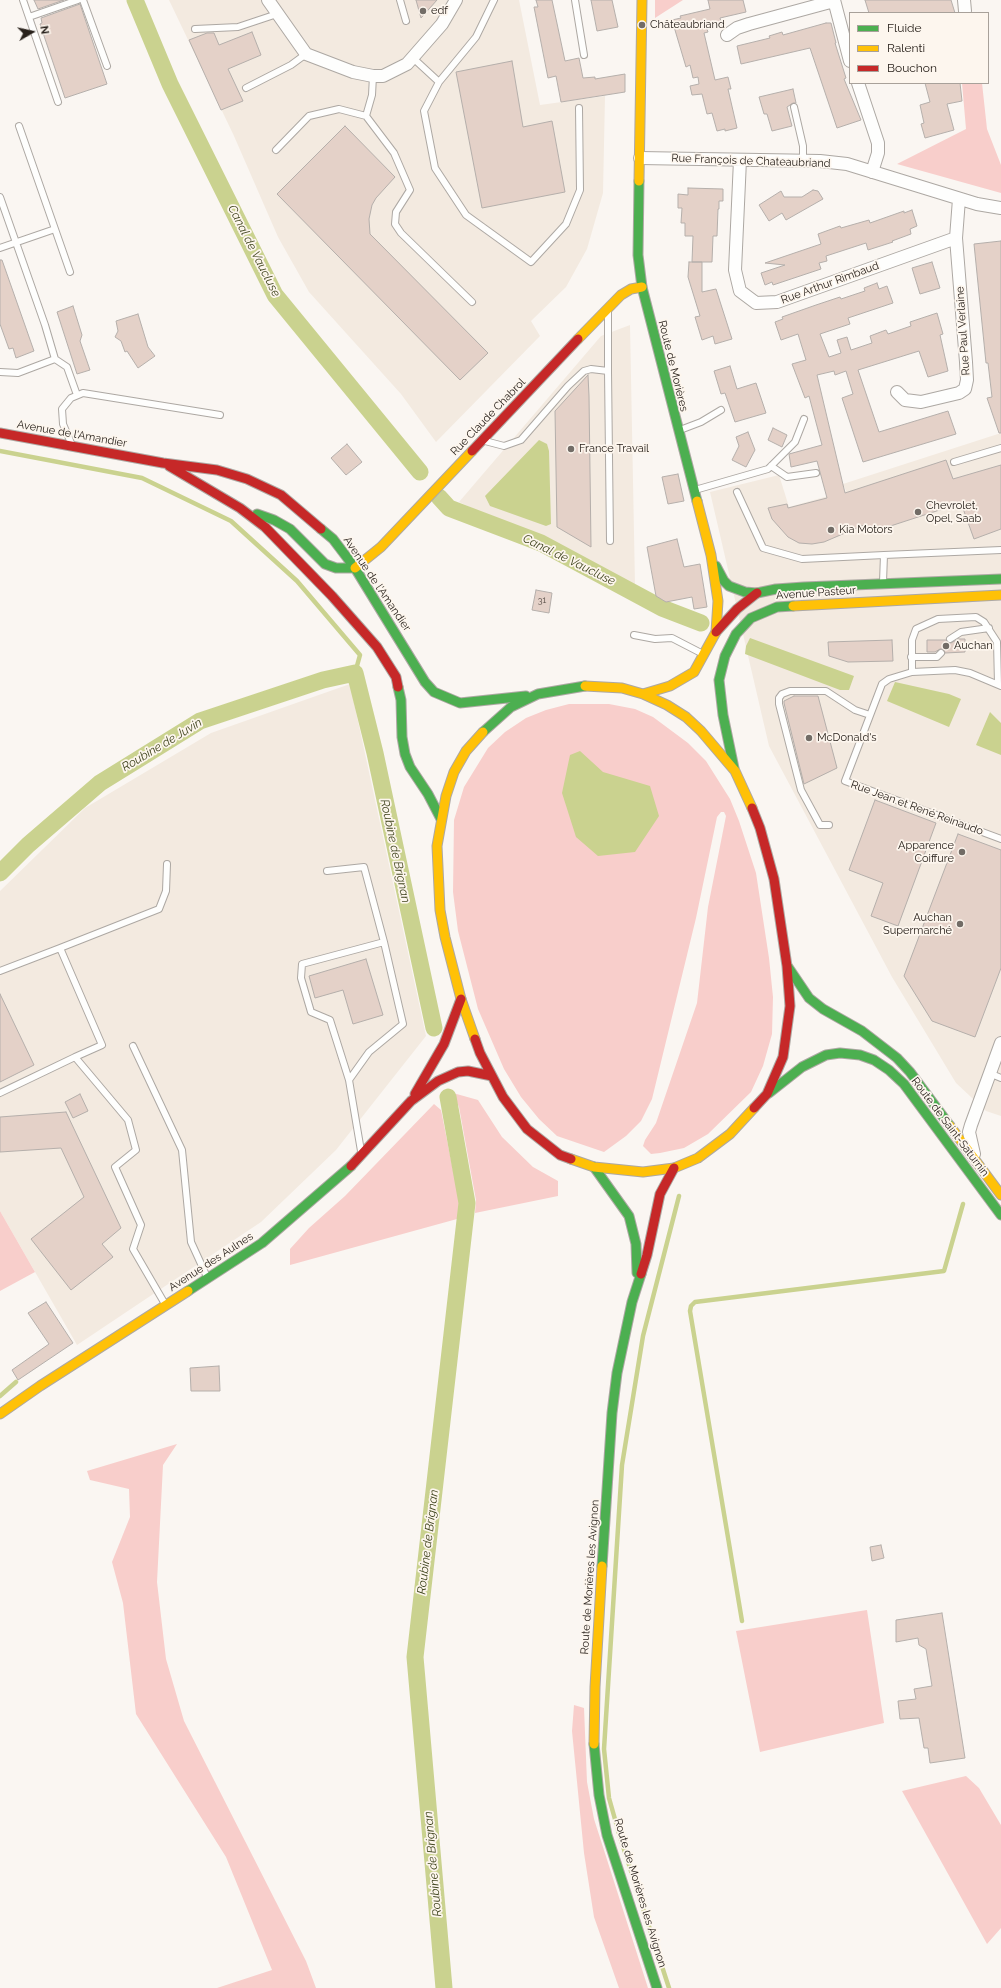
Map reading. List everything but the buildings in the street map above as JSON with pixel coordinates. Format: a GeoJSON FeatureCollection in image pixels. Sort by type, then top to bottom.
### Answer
{"type":"FeatureCollection","features":[{"type":"Feature","properties":{"kind":"main road","name":"Route de Morières"},"geometry":{"type":"LineString","coordinates":[[642,0],[638,255],[642,287],[693,490],[711,555],[718,601],[716,632],[694,672],[670,686],[644,694]]}},
{"type":"Feature","properties":{"kind":"main road","name":"Rue Claude Chabrol"},"geometry":{"type":"LineString","coordinates":[[355,568],[381,547],[608,307],[621,295],[631,289],[642,287]]}},
{"type":"Feature","properties":{"kind":"main road","name":"Avenue de l'Amandier"},"geometry":{"type":"LineString","coordinates":[[0,433],[72,445],[163,463],[217,470],[247,479],[281,495],[333,539],[355,568],[364,587],[425,682],[434,692],[445,698],[460,703],[490,701],[585,686],[622,688],[644,694],[667,704],[686,717],[714,745],[735,771]]}},
{"type":"Feature","properties":{"kind":"main road","name":"Avenue de l'Amandier"},"geometry":{"type":"LineString","coordinates":[[163,463],[240,508],[266,528],[293,554],[337,601],[377,647],[396,677],[401,700],[402,737],[405,754],[410,767],[428,794],[441,819]]}},
{"type":"Feature","properties":{"kind":"main road"},"geometry":{"type":"LineString","coordinates":[[240,508],[274,520],[290,529],[324,564],[336,568],[355,568]]}},
{"type":"Feature","properties":{"kind":"main road","name":"Avenue Pasteur"},"geometry":{"type":"LineString","coordinates":[[711,555],[724,581],[729,586],[745,592],[758,593],[776,589],[883,583],[1001,579]]}},
{"type":"Feature","properties":{"kind":"main road","name":"Avenue Pasteur"},"geometry":{"type":"LineString","coordinates":[[716,632],[737,609],[758,593]]}},
{"type":"Feature","properties":{"kind":"main road","name":"Avenue Pasteur"},"geometry":{"type":"LineString","coordinates":[[735,771],[723,715],[719,680],[725,656],[731,643],[736,634],[751,618],[777,607],[1001,595]]}},
{"type":"Feature","properties":{"kind":"main road"},"geometry":{"type":"LineString","coordinates":[[538,694],[500,714],[476,738],[466,751],[454,772],[446,796],[437,846],[440,910],[450,957],[470,1030],[492,1076],[503,1097],[527,1129],[560,1155],[594,1167],[643,1172],[674,1168],[698,1158],[725,1139],[767,1094],[783,1057],[786,1039],[790,1006],[787,966],[781,916],[768,853],[749,800],[735,771]]}},
{"type":"Feature","properties":{"kind":"main road","name":"Route de Saint-Saturnin"},"geometry":{"type":"LineString","coordinates":[[787,966],[799,986],[823,1009],[862,1031],[897,1058],[910,1072],[1001,1195]]}},
{"type":"Feature","properties":{"kind":"main road","name":"Avenue des Aulnes"},"geometry":{"type":"LineString","coordinates":[[411,1101],[444,1044],[461,999]]}},
{"type":"Feature","properties":{"kind":"main road","name":"Route de Saint-Saturnin"},"geometry":{"type":"LineString","coordinates":[[767,1094],[802,1066],[826,1055],[840,1053],[860,1054],[874,1060],[889,1070],[904,1084],[1001,1215]]}},
{"type":"Feature","properties":{"kind":"main road","name":"Avenue des Aulnes"},"geometry":{"type":"LineString","coordinates":[[0,1414],[40,1386],[262,1243],[305,1208],[362,1154],[411,1101],[438,1080],[458,1072],[468,1071],[492,1076]]}},
{"type":"Feature","properties":{"kind":"main road"},"geometry":{"type":"LineString","coordinates":[[594,1167],[614,1192],[629,1216],[636,1244],[637,1285]]}},
{"type":"Feature","properties":{"kind":"main road","name":"Route de Morières les Avignon"},"geometry":{"type":"LineString","coordinates":[[657,1988],[607,1835],[598,1795],[594,1751],[595,1687],[612,1413],[617,1373],[637,1285],[647,1255],[660,1194],[674,1168]]}},
{"type":"Feature","properties":{"kind":"street"},"geometry":{"type":"LineString","coordinates":[[268,0],[306,54],[353,72],[373,76],[382,76],[407,64],[442,24],[456,0]]}},
{"type":"Feature","properties":{"kind":"street"},"geometry":{"type":"LineString","coordinates":[[727,35],[737,28],[749,24],[834,0],[849,57]]}},
{"type":"Feature","properties":{"kind":"street"},"geometry":{"type":"LineString","coordinates":[[858,84],[878,143],[878,153],[872,172]]}},
{"type":"Feature","properties":{"kind":"street","name":"Rue François de Chateaubriand"},"geometry":{"type":"LineString","coordinates":[[640,158],[803,161],[847,164],[959,199],[1001,208]]}},
{"type":"Feature","properties":{"kind":"street","name":"Rue Arthur Rimbaud"},"geometry":{"type":"LineString","coordinates":[[740,160],[735,270],[740,292],[756,303],[777,302],[956,238]]}},
{"type":"Feature","properties":{"kind":"street","name":"Rue Paul Verlaine"},"geometry":{"type":"LineString","coordinates":[[897,392],[905,400],[921,402],[959,393],[965,390],[967,380],[966,362],[956,238],[959,199]]}},
{"type":"Feature","properties":{"kind":"street"},"geometry":{"type":"LineString","coordinates":[[975,1159],[969,1132],[982,1092],[1001,1043]]}},
{"type":"Feature","properties":{"kind":"lane"},"geometry":{"type":"LineString","coordinates":[[23,0],[58,102]]}},
{"type":"Feature","properties":{"kind":"lane"},"geometry":{"type":"LineString","coordinates":[[29,17],[78,0]]}},
{"type":"Feature","properties":{"kind":"lane"},"geometry":{"type":"LineString","coordinates":[[83,0],[107,66]]}},
{"type":"Feature","properties":{"kind":"lane"},"geometry":{"type":"LineString","coordinates":[[400,0],[406,21]]}},
{"type":"Feature","properties":{"kind":"lane"},"geometry":{"type":"LineString","coordinates":[[494,0],[476,37],[439,82],[424,111],[435,168],[466,215],[531,262],[566,224],[580,190],[579,108]]}},
{"type":"Feature","properties":{"kind":"lane"},"geometry":{"type":"LineString","coordinates":[[575,0],[584,55]]}},
{"type":"Feature","properties":{"kind":"lane"},"geometry":{"type":"LineString","coordinates":[[195,29],[238,27],[277,14]]}},
{"type":"Feature","properties":{"kind":"lane"},"geometry":{"type":"LineString","coordinates":[[246,88],[291,65],[306,54]]}},
{"type":"Feature","properties":{"kind":"lane"},"geometry":{"type":"LineString","coordinates":[[413,58],[439,82]]}},
{"type":"Feature","properties":{"kind":"lane"},"geometry":{"type":"LineString","coordinates":[[366,116],[372,95],[373,76]]}},
{"type":"Feature","properties":{"kind":"lane"},"geometry":{"type":"LineString","coordinates":[[794,107],[803,146],[803,161]]}},
{"type":"Feature","properties":{"kind":"lane"},"geometry":{"type":"LineString","coordinates":[[276,150],[308,116],[339,109],[366,116],[394,153],[410,190],[396,212],[395,224],[401,233],[472,302]]}},
{"type":"Feature","properties":{"kind":"lane"},"geometry":{"type":"LineString","coordinates":[[19,126],[70,272]]}},
{"type":"Feature","properties":{"kind":"lane"},"geometry":{"type":"LineString","coordinates":[[0,197],[45,325],[55,359],[67,367],[77,395]]}},
{"type":"Feature","properties":{"kind":"lane"},"geometry":{"type":"LineString","coordinates":[[0,248],[55,229]]}},
{"type":"Feature","properties":{"kind":"lane"},"geometry":{"type":"LineString","coordinates":[[608,307],[610,541]]}},
{"type":"Feature","properties":{"kind":"lane"},"geometry":{"type":"LineString","coordinates":[[0,372],[18,373],[55,359]]}},
{"type":"Feature","properties":{"kind":"lane"},"geometry":{"type":"LineString","coordinates":[[483,440],[504,446],[512,445],[521,440],[563,391],[584,371],[591,369],[608,371]]}},
{"type":"Feature","properties":{"kind":"lane"},"geometry":{"type":"LineString","coordinates":[[72,445],[63,424],[62,409],[71,398],[83,393],[220,415]]}},
{"type":"Feature","properties":{"kind":"lane"},"geometry":{"type":"LineString","coordinates":[[678,431],[701,422],[721,410]]}},
{"type":"Feature","properties":{"kind":"lane"},"geometry":{"type":"LineString","coordinates":[[693,490],[768,469],[795,442],[804,419]]}},
{"type":"Feature","properties":{"kind":"lane"},"geometry":{"type":"LineString","coordinates":[[954,462],[1001,448]]}},
{"type":"Feature","properties":{"kind":"lane"},"geometry":{"type":"LineString","coordinates":[[772,466],[787,477],[816,473]]}},
{"type":"Feature","properties":{"kind":"lane"},"geometry":{"type":"LineString","coordinates":[[737,492],[763,548],[802,559],[1001,550]]}},
{"type":"Feature","properties":{"kind":"lane"},"geometry":{"type":"LineString","coordinates":[[883,583],[884,555]]}},
{"type":"Feature","properties":{"kind":"lane"},"geometry":{"type":"LineString","coordinates":[[912,672],[912,640],[916,629],[926,623],[938,619],[976,617],[984,622],[997,642],[999,685]]}},
{"type":"Feature","properties":{"kind":"lane"},"geometry":{"type":"LineString","coordinates":[[950,639],[961,632],[989,628]]}},
{"type":"Feature","properties":{"kind":"lane"},"geometry":{"type":"LineString","coordinates":[[634,635],[655,639],[672,638],[704,655]]}},
{"type":"Feature","properties":{"kind":"lane"},"geometry":{"type":"LineString","coordinates":[[911,657],[937,657],[941,653]]}},
{"type":"Feature","properties":{"kind":"lane","name":"Rue Jean et René Reinaudo"},"geometry":{"type":"LineString","coordinates":[[999,685],[970,673],[955,670],[912,672],[899,675],[882,684],[844,781],[1001,839]]}},
{"type":"Feature","properties":{"kind":"lane"},"geometry":{"type":"LineString","coordinates":[[829,826],[820,825],[801,790],[782,718],[779,698],[782,694],[790,691],[826,691],[855,710],[870,715]]}},
{"type":"Feature","properties":{"kind":"lane"},"geometry":{"type":"LineString","coordinates":[[0,971],[159,908],[166,891],[167,864]]}},
{"type":"Feature","properties":{"kind":"lane"},"geometry":{"type":"LineString","coordinates":[[327,871],[364,867],[384,942],[403,1024],[369,1052],[349,1080]]}},
{"type":"Feature","properties":{"kind":"lane"},"geometry":{"type":"LineString","coordinates":[[362,1154],[349,1080],[330,1020],[311,1012],[302,978],[302,964],[384,942]]}},
{"type":"Feature","properties":{"kind":"lane"},"geometry":{"type":"LineString","coordinates":[[0,1093],[102,1045],[60,948]]}},
{"type":"Feature","properties":{"kind":"lane"},"geometry":{"type":"LineString","coordinates":[[133,1046],[182,1150],[191,1242],[207,1278]]}},
{"type":"Feature","properties":{"kind":"lane"},"geometry":{"type":"LineString","coordinates":[[75,1057],[128,1120],[136,1150],[115,1167],[141,1225],[133,1249],[165,1305]]}},
{"type":"Feature","properties":{"kind":"lane"},"geometry":{"type":"LineString","coordinates":[[990,1073],[1001,1078]]}},
{"type":"Feature","properties":{"kind":"shaded area"},"geometry":{"type":"Polygon","coordinates":[[[169,0],[519,0],[540,105],[605,96],[603,193],[587,249],[566,287],[531,321],[540,336],[436,442],[401,394],[309,292],[278,237],[234,136],[169,0]]]}},
{"type":"Feature","properties":{"kind":"shaded area"},"geometry":{"type":"Polygon","coordinates":[[[655,0],[683,0],[655,18],[655,0]]]}},
{"type":"Feature","properties":{"kind":"shaded area"},"geometry":{"type":"Polygon","coordinates":[[[962,84],[982,84],[987,129],[1001,165],[1001,193],[897,164],[966,129],[962,84]]]}},
{"type":"Feature","properties":{"kind":"shaded area"},"geometry":{"type":"Polygon","coordinates":[[[630,325],[635,585],[459,502],[601,336],[630,325]]]}},
{"type":"Feature","properties":{"kind":"shaded area"},"geometry":{"type":"Polygon","coordinates":[[[1001,433],[1001,1116],[986,1111],[956,1083],[892,977],[769,746],[710,492],[779,475],[789,507],[846,491],[843,484],[1001,433]]]}},
{"type":"Feature","properties":{"kind":"shaded area"},"geometry":{"type":"Polygon","coordinates":[[[539,440],[547,444],[549,451],[551,524],[546,526],[490,506],[485,496],[539,440]]]}},
{"type":"Feature","properties":{"kind":"shaded area"},"geometry":{"type":"Polygon","coordinates":[[[750,638],[854,676],[849,690],[840,690],[745,654],[746,646],[750,638]]]}},
{"type":"Feature","properties":{"kind":"shaded area"},"geometry":{"type":"Polygon","coordinates":[[[895,682],[949,694],[961,699],[949,727],[887,701],[895,682]]]}},
{"type":"Feature","properties":{"kind":"shaded area"},"geometry":{"type":"Polygon","coordinates":[[[350,684],[426,1036],[336,1150],[261,1222],[77,1345],[0,1211],[0,891],[85,808],[211,733],[350,684]]]}},
{"type":"Feature","properties":{"kind":"shaded area"},"geometry":{"type":"Polygon","coordinates":[[[569,704],[609,704],[635,709],[653,717],[688,743],[706,761],[730,799],[756,873],[769,958],[773,997],[772,1034],[763,1066],[751,1092],[708,1134],[684,1148],[651,1154],[643,1146],[645,1140],[656,1123],[697,1003],[708,907],[726,816],[724,812],[721,812],[717,817],[696,918],[652,1099],[641,1121],[626,1136],[604,1152],[557,1136],[539,1119],[521,1097],[504,1069],[478,1009],[458,931],[453,892],[454,820],[464,787],[488,748],[505,732],[526,718],[546,710],[569,704]]]}},
{"type":"Feature","properties":{"kind":"shaded area"},"geometry":{"type":"Polygon","coordinates":[[[990,712],[1001,723],[1001,755],[976,745],[990,712]]]}},
{"type":"Feature","properties":{"kind":"shaded area"},"geometry":{"type":"Polygon","coordinates":[[[580,751],[603,772],[650,786],[659,816],[635,852],[598,856],[576,837],[562,793],[570,755],[580,751]]]}},
{"type":"Feature","properties":{"kind":"shaded area"},"geometry":{"type":"Polygon","coordinates":[[[453,1093],[478,1100],[502,1137],[533,1167],[558,1181],[558,1196],[475,1213],[476,1200],[459,1107],[453,1093]]]}},
{"type":"Feature","properties":{"kind":"shaded area"},"geometry":{"type":"Polygon","coordinates":[[[434,1104],[441,1110],[460,1205],[457,1219],[290,1265],[290,1249],[309,1228],[345,1196],[434,1104]]]}},
{"type":"Feature","properties":{"kind":"shaded area"},"geometry":{"type":"Polygon","coordinates":[[[0,1211],[35,1272],[0,1291],[0,1211]]]}},
{"type":"Feature","properties":{"kind":"shaded area"},"geometry":{"type":"Polygon","coordinates":[[[177,1444],[163,1465],[157,1582],[166,1659],[184,1721],[306,1961],[316,1988],[217,1988],[272,1970],[226,1857],[136,1714],[123,1603],[112,1562],[130,1517],[129,1489],[90,1480],[87,1471],[177,1444]]]}},
{"type":"Feature","properties":{"kind":"shaded area"},"geometry":{"type":"Polygon","coordinates":[[[867,1610],[884,1723],[760,1752],[736,1631],[867,1610]]]}},
{"type":"Feature","properties":{"kind":"shaded area"},"geometry":{"type":"Polygon","coordinates":[[[574,1705],[584,1708],[587,1782],[594,1819],[648,1988],[619,1988],[594,1917],[584,1853],[572,1731],[574,1705]]]}},
{"type":"Feature","properties":{"kind":"shaded area"},"geometry":{"type":"Polygon","coordinates":[[[966,1776],[979,1788],[1001,1825],[1001,1928],[987,1944],[902,1791],[966,1776]]]}},
{"type":"Feature","properties":{"kind":"waterway","name":"Canal de Vaucluse"},"geometry":{"type":"LineString","coordinates":[[135,0],[170,84],[275,295],[420,472]]}},
{"type":"Feature","properties":{"kind":"waterway"},"geometry":{"type":"LineString","coordinates":[[0,451],[142,478],[231,521],[297,581],[360,655],[355,673]]}},
{"type":"Feature","properties":{"kind":"waterway","name":"Canal de Vaucluse"},"geometry":{"type":"LineString","coordinates":[[439,497],[449,508],[541,543],[662,608],[701,623]]}},
{"type":"Feature","properties":{"kind":"waterway","name":"Roubine de Juvin"},"geometry":{"type":"LineString","coordinates":[[0,873],[28,845],[100,783],[200,721],[323,680],[355,673],[375,753],[434,1028]]}},
{"type":"Feature","properties":{"kind":"waterway","name":"Roubine de Brignan"},"geometry":{"type":"LineString","coordinates":[[444,1988],[415,1657],[467,1203],[448,1097]]}},
{"type":"Feature","properties":{"kind":"waterway"},"geometry":{"type":"LineString","coordinates":[[669,1988],[620,1837],[609,1798],[604,1749],[622,1465],[643,1336],[679,1196]]}},
{"type":"Feature","properties":{"kind":"waterway"},"geometry":{"type":"LineString","coordinates":[[742,1621],[690,1311],[691,1306],[695,1302],[944,1271],[963,1204]]}},
{"type":"Feature","properties":{"kind":"waterway"},"geometry":{"type":"LineString","coordinates":[[0,1396],[16,1382]]}},
{"type":"Feature","properties":{"kind":"traffic: fast"},"geometry":{"type":"LineString","coordinates":[[639,181],[638,255],[642,287],[697,501]]}},
{"type":"Feature","properties":{"kind":"traffic: fast"},"geometry":{"type":"LineString","coordinates":[[257,514],[274,520],[290,529],[325,564],[336,568],[355,568]]}},
{"type":"Feature","properties":{"kind":"traffic: fast"},"geometry":{"type":"LineString","coordinates":[[321,529],[333,539],[355,568],[425,682],[434,692],[460,703],[526,696]]}},
{"type":"Feature","properties":{"kind":"traffic: fast"},"geometry":{"type":"LineString","coordinates":[[716,566],[724,581],[729,586],[745,592],[757,593],[776,589],[804,587],[1001,579]]}},
{"type":"Feature","properties":{"kind":"traffic: fast"},"geometry":{"type":"LineString","coordinates":[[734,768],[723,715],[719,680],[725,656],[736,634],[751,618],[777,607],[793,606]]}},
{"type":"Feature","properties":{"kind":"traffic: fast"},"geometry":{"type":"LineString","coordinates":[[483,732],[511,707],[538,694],[585,686]]}},
{"type":"Feature","properties":{"kind":"traffic: fast"},"geometry":{"type":"LineString","coordinates":[[398,687],[401,700],[402,737],[405,754],[410,767],[428,794],[441,819]]}},
{"type":"Feature","properties":{"kind":"traffic: fast"},"geometry":{"type":"LineString","coordinates":[[788,967],[809,998],[823,1009],[862,1031],[897,1058],[910,1072],[950,1126]]}},
{"type":"Feature","properties":{"kind":"traffic: fast"},"geometry":{"type":"LineString","coordinates":[[769,1093],[802,1067],[826,1055],[840,1053],[860,1055],[874,1060],[889,1070],[904,1084],[1001,1215]]}},
{"type":"Feature","properties":{"kind":"traffic: fast"},"geometry":{"type":"LineString","coordinates":[[188,1291],[262,1243],[351,1166]]}},
{"type":"Feature","properties":{"kind":"traffic: fast"},"geometry":{"type":"LineString","coordinates":[[594,1167],[629,1216],[636,1244],[637,1273]]}},
{"type":"Feature","properties":{"kind":"traffic: fast"},"geometry":{"type":"LineString","coordinates":[[602,1566],[612,1413],[617,1373],[632,1302],[641,1274]]}},
{"type":"Feature","properties":{"kind":"traffic: fast"},"geometry":{"type":"LineString","coordinates":[[594,1744],[599,1795],[607,1835],[657,1988]]}},
{"type":"Feature","properties":{"kind":"traffic: slow"},"geometry":{"type":"LineString","coordinates":[[639,181],[642,0]]}},
{"type":"Feature","properties":{"kind":"traffic: slow"},"geometry":{"type":"LineString","coordinates":[[578,339],[621,295],[631,289],[642,287]]}},
{"type":"Feature","properties":{"kind":"traffic: slow"},"geometry":{"type":"LineString","coordinates":[[355,568],[381,547],[472,451]]}},
{"type":"Feature","properties":{"kind":"traffic: slow"},"geometry":{"type":"LineString","coordinates":[[643,694],[670,686],[694,672],[716,632],[718,601],[711,555],[697,501]]}},
{"type":"Feature","properties":{"kind":"traffic: slow"},"geometry":{"type":"LineString","coordinates":[[793,606],[1001,595]]}},
{"type":"Feature","properties":{"kind":"traffic: slow"},"geometry":{"type":"LineString","coordinates":[[585,686],[622,688],[643,694],[667,705],[686,717],[701,731],[735,771],[752,808]]}},
{"type":"Feature","properties":{"kind":"traffic: slow"},"geometry":{"type":"LineString","coordinates":[[475,1039],[461,999],[445,937],[440,910],[437,846],[446,796],[454,772],[466,751],[483,732]]}},
{"type":"Feature","properties":{"kind":"traffic: slow"},"geometry":{"type":"LineString","coordinates":[[571,1159],[594,1167],[643,1172],[674,1168],[698,1158],[730,1134],[754,1108]]}},
{"type":"Feature","properties":{"kind":"traffic: slow"},"geometry":{"type":"LineString","coordinates":[[950,1126],[1001,1195]]}},
{"type":"Feature","properties":{"kind":"traffic: slow"},"geometry":{"type":"LineString","coordinates":[[0,1414],[40,1386],[188,1291]]}},
{"type":"Feature","properties":{"kind":"traffic: slow"},"geometry":{"type":"LineString","coordinates":[[594,1744],[595,1687],[602,1566]]}},
{"type":"Feature","properties":{"kind":"traffic: jam"},"geometry":{"type":"LineString","coordinates":[[472,451],[578,339]]}},
{"type":"Feature","properties":{"kind":"traffic: jam"},"geometry":{"type":"LineString","coordinates":[[0,433],[163,463],[217,470],[247,479],[281,495],[321,529]]}},
{"type":"Feature","properties":{"kind":"traffic: jam"},"geometry":{"type":"LineString","coordinates":[[169,466],[240,508],[265,527],[332,596],[377,647],[396,677],[398,687]]}},
{"type":"Feature","properties":{"kind":"traffic: jam"},"geometry":{"type":"LineString","coordinates":[[716,632],[737,609],[757,593]]}},
{"type":"Feature","properties":{"kind":"traffic: jam"},"geometry":{"type":"LineString","coordinates":[[752,808],[760,828],[774,879],[787,966],[790,1006],[783,1057],[767,1094],[754,1108]]}},
{"type":"Feature","properties":{"kind":"traffic: jam"},"geometry":{"type":"LineString","coordinates":[[415,1094],[444,1044],[461,999]]}},
{"type":"Feature","properties":{"kind":"traffic: jam"},"geometry":{"type":"LineString","coordinates":[[475,1039],[480,1053],[503,1097],[527,1129],[560,1155],[571,1159]]}},
{"type":"Feature","properties":{"kind":"traffic: jam"},"geometry":{"type":"LineString","coordinates":[[351,1166],[411,1101],[438,1081],[458,1072],[468,1071],[492,1076]]}},
{"type":"Feature","properties":{"kind":"traffic: jam"},"geometry":{"type":"LineString","coordinates":[[641,1274],[647,1255],[660,1194],[674,1168]]}},
{"type":"Feature","properties":{"kind":"place","name":"edf"},"geometry":{"type":"Point","coordinates":[423,11]}},
{"type":"Feature","properties":{"kind":"place","name":"Châteaubriand"},"geometry":{"type":"Point","coordinates":[642,25]}},
{"type":"Feature","properties":{"kind":"place","name":"France Travail"},"geometry":{"type":"Point","coordinates":[571,449]}},
{"type":"Feature","properties":{"kind":"place","name":"Chevrolet, Opel, Saab"},"geometry":{"type":"Point","coordinates":[918,512]}},
{"type":"Feature","properties":{"kind":"place","name":"Kia Motors"},"geometry":{"type":"Point","coordinates":[831,530]}},
{"type":"Feature","properties":{"kind":"place","name":"Auchan"},"geometry":{"type":"Point","coordinates":[946,646]}},
{"type":"Feature","properties":{"kind":"place","name":"McDonald's"},"geometry":{"type":"Point","coordinates":[809,738]}},
{"type":"Feature","properties":{"kind":"place","name":"Apparence Coiffure"},"geometry":{"type":"Point","coordinates":[962,852]}},
{"type":"Feature","properties":{"kind":"place","name":"Auchan Supermarché"},"geometry":{"type":"Point","coordinates":[960,924]}}]}
